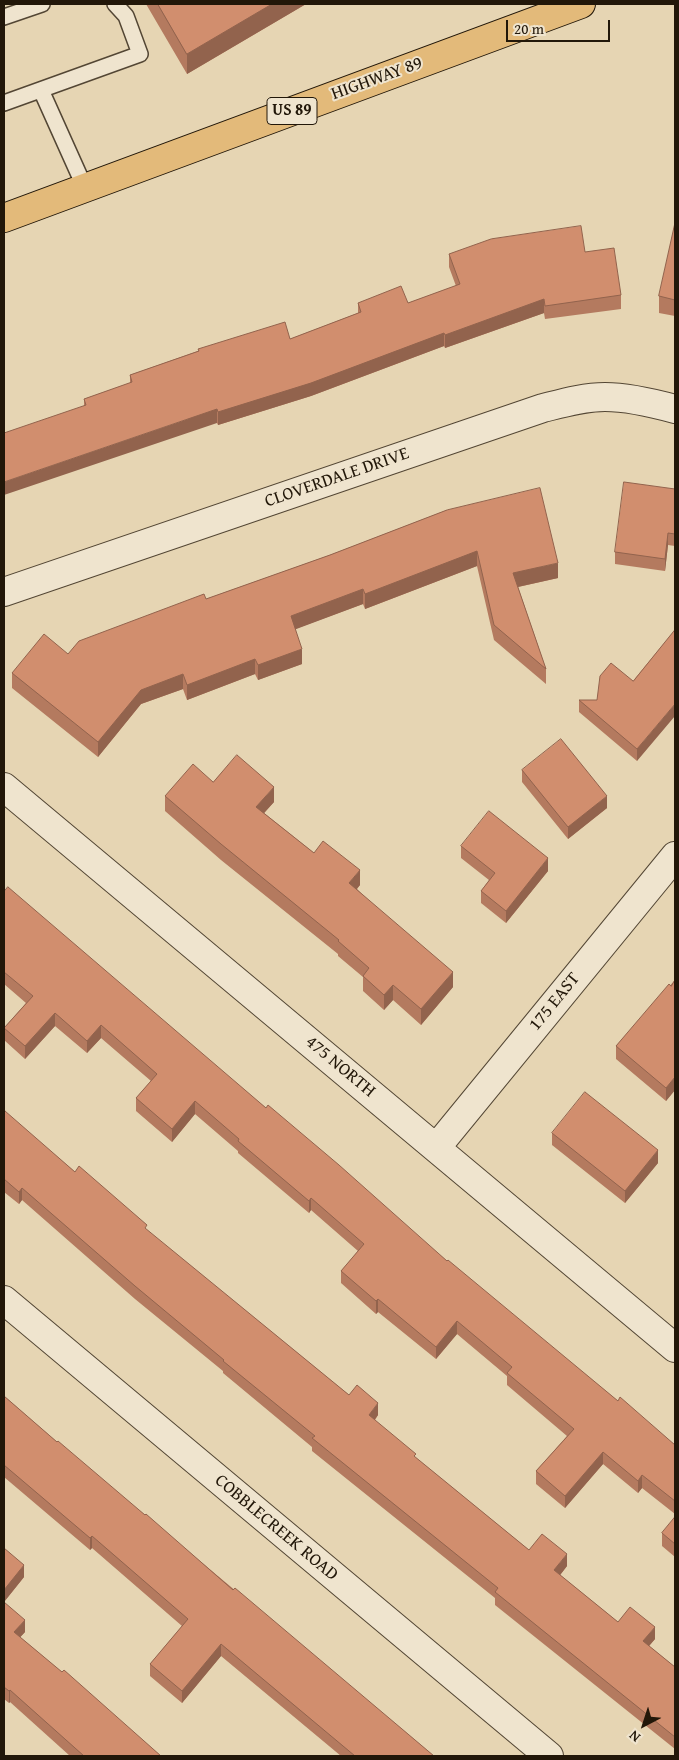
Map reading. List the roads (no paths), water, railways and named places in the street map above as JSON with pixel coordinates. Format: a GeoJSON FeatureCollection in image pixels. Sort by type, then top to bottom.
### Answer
{"type":"FeatureCollection","features":[{"type":"Feature","properties":{"kind":"main road","name":"HIGHWAY 89"},"geometry":{"type":"LineString","coordinates":[[4,218],[581,4]]}},
{"type":"Feature","properties":{"kind":"street","name":"CLOVERDALE DRIVE"},"geometry":{"type":"LineString","coordinates":[[4,592],[543,408],[580,399],[606,397],[634,400],[675,409]]}},
{"type":"Feature","properties":{"kind":"street","name":"475 NORTH"},"geometry":{"type":"LineString","coordinates":[[4,787],[675,1348]]}},
{"type":"Feature","properties":{"kind":"street","name":"175 EAST"},"geometry":{"type":"LineString","coordinates":[[436,1148],[675,856]]}},
{"type":"Feature","properties":{"kind":"street","name":"COBBLECREEK ROAD"},"geometry":{"type":"LineString","coordinates":[[4,1300],[549,1756]]}},
{"type":"Feature","properties":{"kind":"lane"},"geometry":{"type":"LineString","coordinates":[[4,17],[42,4]]}},
{"type":"Feature","properties":{"kind":"lane"},"geometry":{"type":"LineString","coordinates":[[4,103],[140,54],[126,16],[115,4]]}},
{"type":"Feature","properties":{"kind":"lane"},"geometry":{"type":"LineString","coordinates":[[41,90],[85,188]]}}]}
